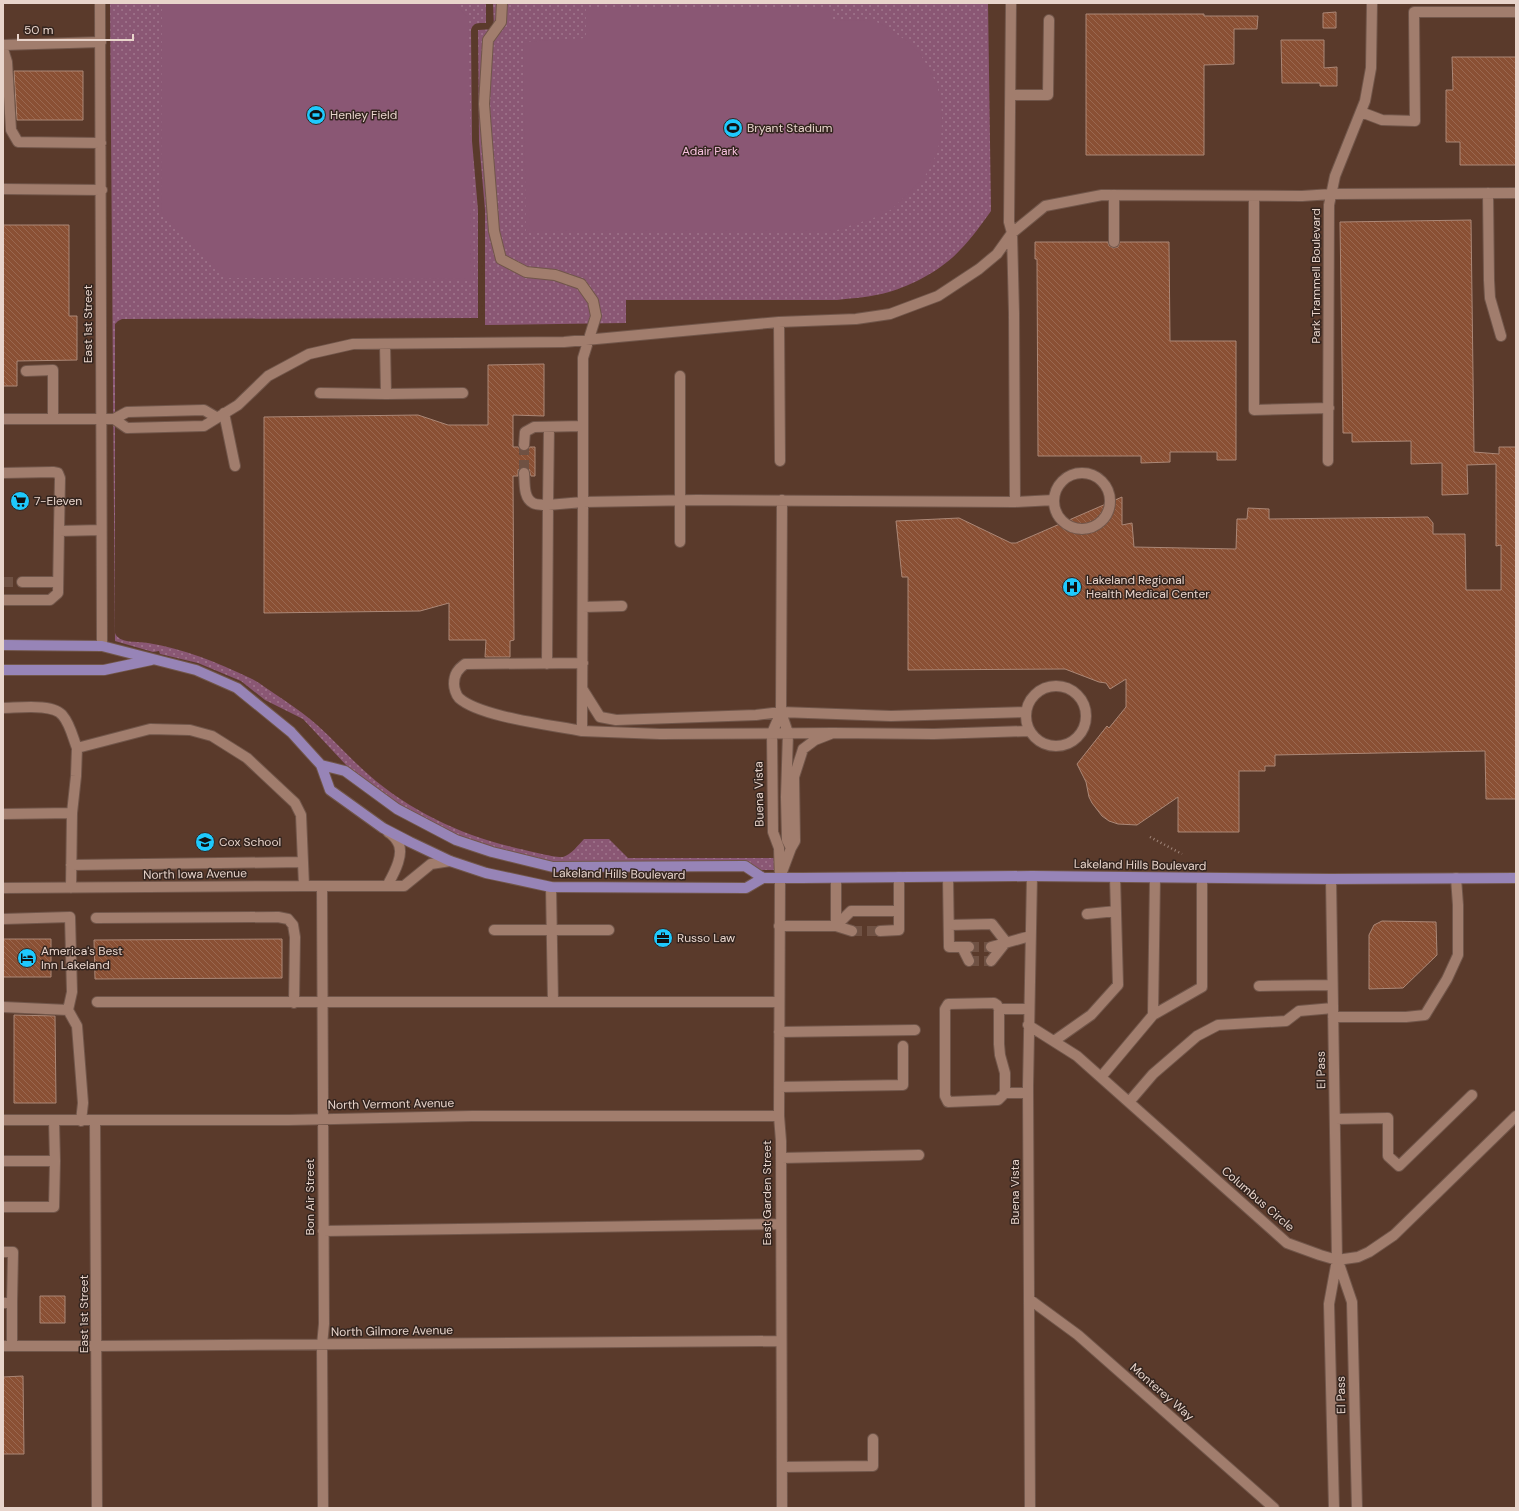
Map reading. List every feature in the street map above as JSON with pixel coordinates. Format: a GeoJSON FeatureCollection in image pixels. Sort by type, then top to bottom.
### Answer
{"type":"FeatureCollection","features":[{"type":"Feature","properties":{"kind":"main road","name":"Lakeland Hills Boulevard"},"geometry":{"type":"LineString","coordinates":[[3,645],[102,646],[196,670],[237,688],[291,732],[321,765],[330,790],[383,828],[450,861],[486,873],[551,887],[746,888],[763,878],[1032,876],[1331,880],[1516,878]]}},
{"type":"Feature","properties":{"kind":"main road","name":"Lakeland Hills Boulevard"},"geometry":{"type":"LineString","coordinates":[[3,670],[104,670],[153,660]]}},
{"type":"Feature","properties":{"kind":"main road","name":"Lakeland Hills Boulevard"},"geometry":{"type":"LineString","coordinates":[[321,765],[345,771],[397,809],[456,840],[492,852],[553,867],[745,866],[763,878]]}},
{"type":"Feature","properties":{"kind":"street","name":"East 1st Street"},"geometry":{"type":"LineString","coordinates":[[100,3],[102,190],[102,646]]}},
{"type":"Feature","properties":{"kind":"street"},"geometry":{"type":"LineString","coordinates":[[502,3],[501,22],[488,40],[484,104],[494,231],[501,259],[526,272],[555,275],[580,284],[593,300],[596,316],[583,358],[582,731]]}},
{"type":"Feature","properties":{"kind":"street"},"geometry":{"type":"LineString","coordinates":[[1010,3],[1009,222],[1012,233],[1014,313],[1015,502]]}},
{"type":"Feature","properties":{"kind":"street","name":"Park Trammell Boulevard"},"geometry":{"type":"LineString","coordinates":[[1328,461],[1329,205],[1335,176],[1365,101],[1371,68],[1372,3]]}},
{"type":"Feature","properties":{"kind":"street"},"geometry":{"type":"LineString","coordinates":[[1361,112],[1382,120],[1415,122],[1414,12],[1516,12]]}},
{"type":"Feature","properties":{"kind":"street"},"geometry":{"type":"LineString","coordinates":[[1010,95],[1048,95],[1049,20]]}},
{"type":"Feature","properties":{"kind":"street"},"geometry":{"type":"LineString","coordinates":[[3,45],[101,42]]}},
{"type":"Feature","properties":{"kind":"street"},"geometry":{"type":"LineString","coordinates":[[3,49],[8,62],[11,130],[18,142],[101,143]]}},
{"type":"Feature","properties":{"kind":"street"},"geometry":{"type":"LineString","coordinates":[[3,189],[102,190]]}},
{"type":"Feature","properties":{"kind":"street"},"geometry":{"type":"LineString","coordinates":[[1488,193],[1490,298],[1502,336]]}},
{"type":"Feature","properties":{"kind":"street"},"geometry":{"type":"LineString","coordinates":[[3,419],[114,420],[127,428],[204,426],[238,405],[268,376],[309,354],[353,344],[558,342],[779,322],[856,319],[890,314],[938,296],[979,270],[997,254],[1012,233],[1045,206],[1102,195],[1302,196],[1332,194],[1516,193]]}},
{"type":"Feature","properties":{"kind":"street"},"geometry":{"type":"LineString","coordinates":[[1114,195],[1114,242]]}},
{"type":"Feature","properties":{"kind":"street"},"geometry":{"type":"LineString","coordinates":[[1254,196],[1254,410],[1329,408]]}},
{"type":"Feature","properties":{"kind":"street"},"geometry":{"type":"LineString","coordinates":[[779,322],[780,460]]}},
{"type":"Feature","properties":{"kind":"street"},"geometry":{"type":"LineString","coordinates":[[385,344],[386,394]]}},
{"type":"Feature","properties":{"kind":"street"},"geometry":{"type":"LineString","coordinates":[[26,371],[53,370],[53,419]]}},
{"type":"Feature","properties":{"kind":"street"},"geometry":{"type":"LineString","coordinates":[[680,376],[680,542]]}},
{"type":"Feature","properties":{"kind":"street"},"geometry":{"type":"LineString","coordinates":[[320,393],[463,393]]}},
{"type":"Feature","properties":{"kind":"street"},"geometry":{"type":"LineString","coordinates":[[114,420],[127,412],[204,410],[220,415]]}},
{"type":"Feature","properties":{"kind":"street"},"geometry":{"type":"LineString","coordinates":[[220,415],[235,466]]}},
{"type":"Feature","properties":{"kind":"street"},"geometry":{"type":"LineString","coordinates":[[524,445],[525,432],[534,427],[583,426]]}},
{"type":"Feature","properties":{"kind":"street"},"geometry":{"type":"LineString","coordinates":[[547,664],[549,427]]}},
{"type":"Feature","properties":{"kind":"street"},"geometry":{"type":"LineString","coordinates":[[3,473],[53,472],[58,473],[60,478],[58,593],[50,600],[3,600]]}},
{"type":"Feature","properties":{"kind":"street"},"geometry":{"type":"LineString","coordinates":[[1076,473],[1094,475],[1102,481],[1107,488],[1110,498],[1106,516],[1092,527],[1083,529],[1074,528],[1059,518],[1055,510],[1054,500],[1060,483],[1067,477],[1076,473]]}},
{"type":"Feature","properties":{"kind":"street"},"geometry":{"type":"LineString","coordinates":[[524,474],[525,490],[528,499],[533,504],[548,505],[583,502],[680,500],[1015,502],[1054,500]]}},
{"type":"Feature","properties":{"kind":"street"},"geometry":{"type":"LineString","coordinates":[[782,500],[781,712],[788,733],[786,797],[788,840],[790,848]]}},
{"type":"Feature","properties":{"kind":"street"},"geometry":{"type":"LineString","coordinates":[[59,531],[101,530]]}},
{"type":"Feature","properties":{"kind":"street"},"geometry":{"type":"LineString","coordinates":[[22,582],[58,582]]}},
{"type":"Feature","properties":{"kind":"street"},"geometry":{"type":"LineString","coordinates":[[583,607],[622,606]]}},
{"type":"Feature","properties":{"kind":"street"},"geometry":{"type":"LineString","coordinates":[[583,663],[465,664],[459,668],[454,676],[454,686],[458,697],[490,714],[582,731],[660,734],[934,734],[1029,731]]}},
{"type":"Feature","properties":{"kind":"street"},"geometry":{"type":"LineString","coordinates":[[1051,687],[1061,687],[1070,690],[1083,703],[1086,713],[1085,723],[1081,733],[1074,740],[1065,745],[1055,747],[1045,745],[1036,739],[1029,731],[1026,721],[1026,712],[1029,703],[1038,692],[1051,687]]}},
{"type":"Feature","properties":{"kind":"street"},"geometry":{"type":"LineString","coordinates":[[583,690],[600,717],[616,720],[741,716],[781,712],[891,716],[1026,712]]}},
{"type":"Feature","properties":{"kind":"street"},"geometry":{"type":"LineString","coordinates":[[3,708],[47,708],[56,710],[63,716],[77,748],[72,813],[71,888]]}},
{"type":"Feature","properties":{"kind":"street"},"geometry":{"type":"LineString","coordinates":[[772,733],[781,712]]}},
{"type":"Feature","properties":{"kind":"street"},"geometry":{"type":"LineString","coordinates":[[77,748],[150,730],[190,730],[212,736],[247,758],[295,803],[301,815],[304,886]]}},
{"type":"Feature","properties":{"kind":"street","name":"Buena Vista"},"geometry":{"type":"LineString","coordinates":[[772,733],[773,832],[778,848],[780,878]]}},
{"type":"Feature","properties":{"kind":"street"},"geometry":{"type":"LineString","coordinates":[[780,878],[790,848],[795,841],[794,777],[803,748],[815,740],[833,733]]}},
{"type":"Feature","properties":{"kind":"street"},"geometry":{"type":"LineString","coordinates":[[3,814],[72,813]]}},
{"type":"Feature","properties":{"kind":"street"},"geometry":{"type":"LineString","coordinates":[[383,828],[398,841],[400,851],[393,875],[387,886]]}},
{"type":"Feature","properties":{"kind":"street","name":"North Iowa Avenue"},"geometry":{"type":"LineString","coordinates":[[3,888],[404,886],[431,864],[450,861]]}},
{"type":"Feature","properties":{"kind":"street"},"geometry":{"type":"LineString","coordinates":[[71,865],[304,862]]}},
{"type":"Feature","properties":{"kind":"street","name":"Buena Vista"},"geometry":{"type":"LineString","coordinates":[[1030,1508],[1028,1025],[1032,876]]}},
{"type":"Feature","properties":{"kind":"street"},"geometry":{"type":"LineString","coordinates":[[880,930],[899,930],[899,877]]}},
{"type":"Feature","properties":{"kind":"street"},"geometry":{"type":"LineString","coordinates":[[948,877],[949,947],[966,947],[969,961]]}},
{"type":"Feature","properties":{"kind":"street"},"geometry":{"type":"LineString","coordinates":[[1054,1042],[1091,1015],[1118,984],[1115,877]]}},
{"type":"Feature","properties":{"kind":"street","name":"East Garden Street"},"geometry":{"type":"LineString","coordinates":[[780,878],[778,1116],[781,1158],[782,1508]]}},
{"type":"Feature","properties":{"kind":"street"},"geometry":{"type":"LineString","coordinates":[[836,878],[836,926]]}},
{"type":"Feature","properties":{"kind":"street"},"geometry":{"type":"LineString","coordinates":[[1153,1015],[1155,878]]}},
{"type":"Feature","properties":{"kind":"street"},"geometry":{"type":"LineString","coordinates":[[1129,1102],[1152,1074],[1196,1036],[1218,1025],[1286,1021],[1299,1011],[1406,1017],[1425,1015],[1447,979],[1458,956],[1458,905],[1456,878]]}},
{"type":"Feature","properties":{"kind":"street"},"geometry":{"type":"LineString","coordinates":[[1101,1077],[1153,1015],[1202,987],[1202,879]]}},
{"type":"Feature","properties":{"kind":"street","name":"El Pass"},"geometry":{"type":"LineString","coordinates":[[1331,880],[1337,1260],[1329,1304],[1334,1508]]}},
{"type":"Feature","properties":{"kind":"street","name":"Bon Air Street"},"geometry":{"type":"LineString","coordinates":[[322,886],[324,1324],[322,1345],[323,1508]]}},
{"type":"Feature","properties":{"kind":"street"},"geometry":{"type":"LineString","coordinates":[[551,887],[553,1002]]}},
{"type":"Feature","properties":{"kind":"street"},"geometry":{"type":"LineString","coordinates":[[836,926],[851,911],[899,911]]}},
{"type":"Feature","properties":{"kind":"street"},"geometry":{"type":"LineString","coordinates":[[1087,914],[1116,912]]}},
{"type":"Feature","properties":{"kind":"street"},"geometry":{"type":"LineString","coordinates":[[3,918],[70,917],[72,992],[68,1010],[77,1026],[83,1102],[81,1121]]}},
{"type":"Feature","properties":{"kind":"street"},"geometry":{"type":"LineString","coordinates":[[96,918],[278,917],[288,919],[293,925],[295,937],[294,1003]]}},
{"type":"Feature","properties":{"kind":"street"},"geometry":{"type":"LineString","coordinates":[[949,925],[992,924],[1006,942]]}},
{"type":"Feature","properties":{"kind":"street"},"geometry":{"type":"LineString","coordinates":[[779,926],[836,926],[852,931]]}},
{"type":"Feature","properties":{"kind":"street"},"geometry":{"type":"LineString","coordinates":[[494,930],[609,930]]}},
{"type":"Feature","properties":{"kind":"street"},"geometry":{"type":"LineString","coordinates":[[991,947],[1030,936]]}},
{"type":"Feature","properties":{"kind":"street"},"geometry":{"type":"LineString","coordinates":[[991,961],[1006,942]]}},
{"type":"Feature","properties":{"kind":"street"},"geometry":{"type":"LineString","coordinates":[[1260,986],[1332,985]]}},
{"type":"Feature","properties":{"kind":"street"},"geometry":{"type":"LineString","coordinates":[[97,1002],[779,1002]]}},
{"type":"Feature","properties":{"kind":"street"},"geometry":{"type":"LineString","coordinates":[[994,1003],[998,1005],[999,1009],[998,1044],[1005,1073],[1005,1093],[998,1100],[948,1102],[945,1096],[945,1009],[948,1004],[994,1003]]}},
{"type":"Feature","properties":{"kind":"street"},"geometry":{"type":"LineString","coordinates":[[3,1007],[68,1010]]}},
{"type":"Feature","properties":{"kind":"street"},"geometry":{"type":"LineString","coordinates":[[999,1009],[1029,1009]]}},
{"type":"Feature","properties":{"kind":"street","name":"Columbus Circle"},"geometry":{"type":"LineString","coordinates":[[1028,1025],[1076,1056],[1101,1077],[1287,1243],[1337,1260],[1358,1257],[1369,1252],[1394,1235],[1516,1116]]}},
{"type":"Feature","properties":{"kind":"street"},"geometry":{"type":"LineString","coordinates":[[779,1032],[915,1030]]}},
{"type":"Feature","properties":{"kind":"street"},"geometry":{"type":"LineString","coordinates":[[779,1087],[903,1085],[903,1046]]}},
{"type":"Feature","properties":{"kind":"street"},"geometry":{"type":"LineString","coordinates":[[1005,1093],[1028,1093]]}},
{"type":"Feature","properties":{"kind":"street"},"geometry":{"type":"LineString","coordinates":[[1335,1119],[1388,1118],[1388,1156],[1399,1166],[1472,1095]]}},
{"type":"Feature","properties":{"kind":"street","name":"North Vermont Avenue"},"geometry":{"type":"LineString","coordinates":[[3,1120],[95,1121],[472,1116],[778,1116]]}},
{"type":"Feature","properties":{"kind":"street"},"geometry":{"type":"LineString","coordinates":[[3,1207],[54,1207],[54,1120]]}},
{"type":"Feature","properties":{"kind":"street","name":"East 1st Street"},"geometry":{"type":"LineString","coordinates":[[95,1121],[97,1508]]}},
{"type":"Feature","properties":{"kind":"street"},"geometry":{"type":"LineString","coordinates":[[781,1158],[919,1155]]}},
{"type":"Feature","properties":{"kind":"street"},"geometry":{"type":"LineString","coordinates":[[3,1161],[55,1161]]}},
{"type":"Feature","properties":{"kind":"street"},"geometry":{"type":"LineString","coordinates":[[323,1231],[781,1224]]}},
{"type":"Feature","properties":{"kind":"street"},"geometry":{"type":"LineString","coordinates":[[3,1252],[13,1252],[8,1303],[8,1346]]}},
{"type":"Feature","properties":{"kind":"street","name":"El Pass"},"geometry":{"type":"LineString","coordinates":[[1337,1260],[1352,1302],[1357,1508]]}},
{"type":"Feature","properties":{"kind":"street","name":"Monterey Way"},"geometry":{"type":"LineString","coordinates":[[1029,1299],[1078,1335],[1274,1508]]}},
{"type":"Feature","properties":{"kind":"street","name":"North Gilmore Avenue"},"geometry":{"type":"LineString","coordinates":[[8,1346],[781,1341]]}},
{"type":"Feature","properties":{"kind":"street"},"geometry":{"type":"LineString","coordinates":[[782,1466],[873,1466],[873,1439]]}},
{"type":"Feature","properties":{"kind":"path"},"geometry":{"type":"LineString","coordinates":[[1150,837],[1182,854]]}},
{"type":"Feature","properties":{"kind":"green space","name":"Henley Field"},"geometry":{"type":"Polygon","coordinates":[[[110,3],[486,3],[486,23],[475,24],[471,30],[472,141],[478,210],[478,318],[122,319],[115,324],[115,633],[117,637],[129,641],[148,643],[187,652],[213,661],[253,680],[310,719],[369,775],[402,800],[438,820],[476,837],[516,848],[559,857],[569,854],[584,839],[609,839],[628,858],[785,858],[784,870],[553,870],[504,858],[375,796],[303,719],[265,700],[241,681],[198,663],[160,654],[159,651],[153,652],[115,641],[110,3]]]}},
{"type":"Feature","properties":{"kind":"green space","name":"Henley Field"},"geometry":{"type":"Polygon","coordinates":[[[162,3],[453,3],[468,17],[474,279],[227,278],[161,212],[162,3]]]}},
{"type":"Feature","properties":{"kind":"green space","name":"Adair Park"},"geometry":{"type":"Polygon","coordinates":[[[493,3],[988,3],[991,211],[968,241],[945,264],[918,281],[883,294],[837,300],[626,300],[626,323],[485,325],[485,210],[479,141],[478,30],[494,29],[493,3]]]}},
{"type":"Feature","properties":{"kind":"green space","name":"Bryant Stadium"},"geometry":{"type":"Polygon","coordinates":[[[831,7],[831,20],[874,21],[885,26],[908,42],[920,54],[930,70],[937,86],[941,100],[942,119],[941,137],[937,152],[931,167],[922,180],[892,209],[882,215],[831,232],[526,232],[523,42],[586,38],[586,8],[831,7]]]}},
{"type":"Feature","properties":{"kind":"building"},"geometry":{"type":"Polygon","coordinates":[[[1336,12],[1336,28],[1323,28],[1323,13],[1336,12]]]}},
{"type":"Feature","properties":{"kind":"building"},"geometry":{"type":"Polygon","coordinates":[[[1086,14],[1204,14],[1204,16],[1258,16],[1257,29],[1234,29],[1234,64],[1204,65],[1204,155],[1086,155],[1086,14]]]}},
{"type":"Feature","properties":{"kind":"building"},"geometry":{"type":"Polygon","coordinates":[[[1281,40],[1324,40],[1324,68],[1337,67],[1337,86],[1320,86],[1320,83],[1282,83],[1281,40]]]}},
{"type":"Feature","properties":{"kind":"building"},"geometry":{"type":"Polygon","coordinates":[[[1452,57],[1516,57],[1516,165],[1460,165],[1460,142],[1446,142],[1446,90],[1453,90],[1452,57]]]}},
{"type":"Feature","properties":{"kind":"building"},"geometry":{"type":"Polygon","coordinates":[[[14,71],[83,71],[83,120],[17,120],[14,71]]]}},
{"type":"Feature","properties":{"kind":"building"},"geometry":{"type":"Polygon","coordinates":[[[1471,220],[1474,452],[1499,454],[1499,447],[1516,447],[1516,799],[1486,799],[1485,751],[1275,755],[1275,766],[1265,766],[1265,771],[1239,771],[1239,832],[1178,832],[1178,797],[1137,825],[1118,824],[1109,821],[1102,816],[1092,803],[1089,797],[1086,782],[1077,764],[1107,726],[1109,728],[1126,707],[1126,679],[1110,689],[1106,683],[1099,682],[1065,669],[908,670],[908,577],[902,577],[896,521],[959,518],[1011,543],[1016,543],[1122,497],[1122,525],[1132,523],[1134,547],[1236,549],[1237,519],[1247,519],[1248,508],[1269,509],[1269,519],[1428,517],[1433,523],[1433,534],[1465,534],[1466,590],[1501,590],[1501,545],[1496,546],[1496,464],[1467,465],[1468,494],[1442,495],[1442,463],[1411,464],[1411,441],[1352,442],[1352,433],[1343,433],[1340,222],[1471,220]]]}},
{"type":"Feature","properties":{"kind":"building"},"geometry":{"type":"Polygon","coordinates":[[[3,225],[69,225],[69,316],[77,316],[77,360],[17,361],[17,386],[3,386],[3,225]]]}},
{"type":"Feature","properties":{"kind":"building"},"geometry":{"type":"Polygon","coordinates":[[[1035,242],[1108,242],[1109,246],[1114,248],[1118,247],[1120,242],[1169,242],[1170,341],[1236,341],[1236,460],[1217,460],[1217,452],[1170,452],[1170,462],[1141,463],[1141,456],[1038,456],[1037,259],[1035,259],[1035,242]]]}},
{"type":"Feature","properties":{"kind":"building"},"geometry":{"type":"Polygon","coordinates":[[[544,364],[544,416],[513,415],[513,447],[518,447],[520,450],[527,451],[530,447],[535,447],[535,476],[531,476],[529,469],[524,467],[518,470],[518,476],[513,476],[514,640],[510,641],[510,657],[485,657],[486,640],[449,640],[449,603],[420,611],[264,613],[264,417],[418,415],[448,425],[488,425],[488,365],[544,364]]]}},
{"type":"Feature","properties":{"kind":"building"},"geometry":{"type":"Polygon","coordinates":[[[1382,921],[1436,922],[1437,955],[1403,988],[1369,989],[1369,935],[1374,925],[1382,921]]]}},
{"type":"Feature","properties":{"kind":"building","name":"America's Best Inn Lakeland"},"geometry":{"type":"Polygon","coordinates":[[[3,939],[51,939],[51,977],[3,977],[3,939]]]}},
{"type":"Feature","properties":{"kind":"building"},"geometry":{"type":"Polygon","coordinates":[[[282,939],[282,978],[95,979],[94,940],[282,939]]]}},
{"type":"Feature","properties":{"kind":"building"},"geometry":{"type":"Polygon","coordinates":[[[14,1015],[55,1016],[56,1103],[14,1103],[14,1015]]]}},
{"type":"Feature","properties":{"kind":"building"},"geometry":{"type":"Polygon","coordinates":[[[40,1296],[65,1296],[65,1323],[40,1323],[40,1296]]]}},
{"type":"Feature","properties":{"kind":"building"},"geometry":{"type":"Polygon","coordinates":[[[23,1376],[24,1454],[3,1454],[3,1377],[23,1376]]]}},
{"type":"Feature","properties":{"kind":"tunnel"},"geometry":{"type":"LineString","coordinates":[[524,445],[524,473]]}},
{"type":"Feature","properties":{"kind":"tunnel"},"geometry":{"type":"LineString","coordinates":[[3,582],[22,582]]}},
{"type":"Feature","properties":{"kind":"tunnel"},"geometry":{"type":"LineString","coordinates":[[852,931],[880,931]]}},
{"type":"Feature","properties":{"kind":"tunnel"},"geometry":{"type":"LineString","coordinates":[[969,947],[991,947]]}},
{"type":"Feature","properties":{"kind":"tunnel"},"geometry":{"type":"LineString","coordinates":[[969,961],[991,961]]}},
{"type":"Feature","properties":{"kind":"place","name":"Henley Field"},"geometry":{"type":"Point","coordinates":[316,115]}},
{"type":"Feature","properties":{"kind":"place","name":"Bryant Stadium"},"geometry":{"type":"Point","coordinates":[733,128]}},
{"type":"Feature","properties":{"kind":"place","name":"7-Eleven"},"geometry":{"type":"Point","coordinates":[20,501]}},
{"type":"Feature","properties":{"kind":"place","name":"Lakeland Regional Health Medical Center"},"geometry":{"type":"Point","coordinates":[1072,587]}},
{"type":"Feature","properties":{"kind":"place","name":"Cox School"},"geometry":{"type":"Point","coordinates":[205,842]}},
{"type":"Feature","properties":{"kind":"place","name":"Russo Law"},"geometry":{"type":"Point","coordinates":[663,938]}},
{"type":"Feature","properties":{"kind":"place","name":"America's Best Inn Lakeland"},"geometry":{"type":"Point","coordinates":[27,958]}}]}
